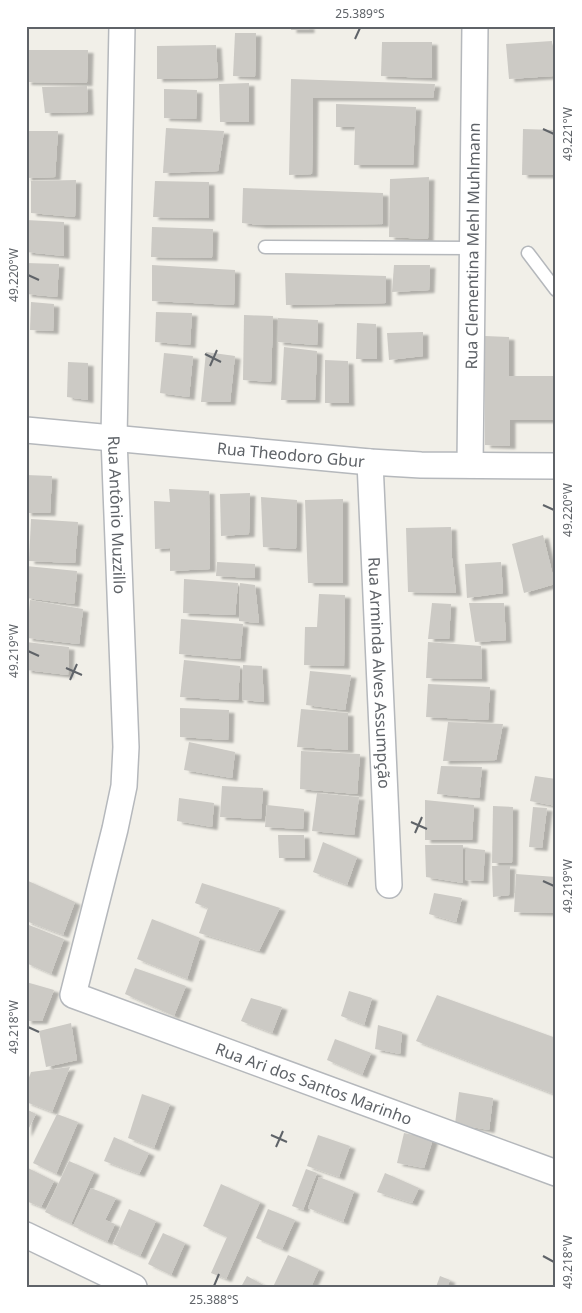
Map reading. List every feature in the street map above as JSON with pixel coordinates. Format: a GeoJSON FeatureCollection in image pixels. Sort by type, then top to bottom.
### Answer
{"type":"FeatureCollection","features":[{"type":"Feature","properties":{"kind":"street","name":"Rua Antônio Muzzillo"},"geometry":{"type":"LineString","coordinates":[[72,996],[116,829],[124,786],[126,748],[114,438],[122,26]]}},
{"type":"Feature","properties":{"kind":"street","name":"Rua Clementina Mehl Muhlmann"},"geometry":{"type":"LineString","coordinates":[[470,465],[475,26]]}},
{"type":"Feature","properties":{"kind":"street","name":"Rua Theodoro Gbur"},"geometry":{"type":"LineString","coordinates":[[26,430],[370,462],[556,466]]}},
{"type":"Feature","properties":{"kind":"street","name":"Rua Arminda Alves Assumpção"},"geometry":{"type":"LineString","coordinates":[[370,462],[389,885]]}},
{"type":"Feature","properties":{"kind":"street","name":"Rua Ari dos Santos Marinho"},"geometry":{"type":"LineString","coordinates":[[72,996],[556,1173]]}},
{"type":"Feature","properties":{"kind":"street"},"geometry":{"type":"LineString","coordinates":[[26,1235],[134,1287]]}},
{"type":"Feature","properties":{"kind":"lane"},"geometry":{"type":"LineString","coordinates":[[266,247],[472,248]]}},
{"type":"Feature","properties":{"kind":"lane"},"geometry":{"type":"LineString","coordinates":[[528,252],[556,290]]}},
{"type":"Feature","properties":{"kind":"building"},"geometry":{"type":"Polygon","coordinates":[[[291,26],[309,26],[309,30],[291,30],[291,26]]]}},
{"type":"Feature","properties":{"kind":"building"},"geometry":{"type":"Polygon","coordinates":[[[235,33],[256,33],[255,77],[233,76],[235,33]]]}},
{"type":"Feature","properties":{"kind":"building"},"geometry":{"type":"Polygon","coordinates":[[[552,41],[553,76],[509,79],[506,44],[552,41]]]}},
{"type":"Feature","properties":{"kind":"building"},"geometry":{"type":"Polygon","coordinates":[[[382,42],[432,42],[432,78],[381,76],[382,42]]]}},
{"type":"Feature","properties":{"kind":"building"},"geometry":{"type":"Polygon","coordinates":[[[216,45],[218,78],[157,79],[157,46],[216,45]]]}},
{"type":"Feature","properties":{"kind":"building"},"geometry":{"type":"Polygon","coordinates":[[[26,50],[88,50],[87,83],[26,82],[26,50]]]}},
{"type":"Feature","properties":{"kind":"building"},"geometry":{"type":"Polygon","coordinates":[[[291,79],[435,84],[433,98],[313,98],[312,174],[289,175],[291,79]]]}},
{"type":"Feature","properties":{"kind":"building"},"geometry":{"type":"Polygon","coordinates":[[[249,83],[249,122],[220,122],[219,84],[249,83]]]}},
{"type":"Feature","properties":{"kind":"building"},"geometry":{"type":"Polygon","coordinates":[[[87,86],[88,112],[45,113],[42,87],[87,86]]]}},
{"type":"Feature","properties":{"kind":"building"},"geometry":{"type":"Polygon","coordinates":[[[164,89],[197,90],[196,119],[164,118],[164,89]]]}},
{"type":"Feature","properties":{"kind":"building"},"geometry":{"type":"Polygon","coordinates":[[[336,104],[416,107],[413,165],[354,165],[355,127],[336,127],[336,104]]]}},
{"type":"Feature","properties":{"kind":"building"},"geometry":{"type":"Polygon","coordinates":[[[166,128],[224,131],[218,171],[163,173],[166,128]]]}},
{"type":"Feature","properties":{"kind":"building"},"geometry":{"type":"Polygon","coordinates":[[[523,129],[556,130],[556,175],[522,175],[523,129]]]}},
{"type":"Feature","properties":{"kind":"building"},"geometry":{"type":"Polygon","coordinates":[[[26,131],[58,131],[55,177],[26,178],[26,131]]]}},
{"type":"Feature","properties":{"kind":"building"},"geometry":{"type":"Polygon","coordinates":[[[429,177],[428,239],[389,237],[390,179],[429,177]]]}},
{"type":"Feature","properties":{"kind":"building"},"geometry":{"type":"Polygon","coordinates":[[[76,180],[75,217],[31,213],[31,181],[76,180]]]}},
{"type":"Feature","properties":{"kind":"building"},"geometry":{"type":"Polygon","coordinates":[[[155,181],[209,182],[209,218],[153,217],[155,181]]]}},
{"type":"Feature","properties":{"kind":"building"},"geometry":{"type":"Polygon","coordinates":[[[243,188],[383,193],[383,224],[261,225],[242,223],[243,188]]]}},
{"type":"Feature","properties":{"kind":"building"},"geometry":{"type":"Polygon","coordinates":[[[26,220],[64,222],[64,256],[26,252],[26,220]]]}},
{"type":"Feature","properties":{"kind":"building"},"geometry":{"type":"Polygon","coordinates":[[[152,227],[213,229],[212,258],[151,257],[152,227]]]}},
{"type":"Feature","properties":{"kind":"building"},"geometry":{"type":"Polygon","coordinates":[[[26,263],[59,264],[57,297],[26,294],[26,263]]]}},
{"type":"Feature","properties":{"kind":"building"},"geometry":{"type":"Polygon","coordinates":[[[152,265],[235,270],[234,305],[152,301],[152,265]]]}},
{"type":"Feature","properties":{"kind":"building"},"geometry":{"type":"Polygon","coordinates":[[[394,265],[430,265],[429,290],[392,292],[394,265]]]}},
{"type":"Feature","properties":{"kind":"building"},"geometry":{"type":"Polygon","coordinates":[[[285,273],[386,276],[386,303],[286,305],[285,273]]]}},
{"type":"Feature","properties":{"kind":"building"},"geometry":{"type":"Polygon","coordinates":[[[31,302],[54,304],[53,331],[30,330],[31,302]]]}},
{"type":"Feature","properties":{"kind":"building"},"geometry":{"type":"Polygon","coordinates":[[[156,312],[192,313],[190,345],[155,342],[156,312]]]}},
{"type":"Feature","properties":{"kind":"building"},"geometry":{"type":"Polygon","coordinates":[[[244,315],[273,316],[271,382],[243,380],[244,315]]]}},
{"type":"Feature","properties":{"kind":"building"},"geometry":{"type":"Polygon","coordinates":[[[278,318],[318,320],[317,345],[278,342],[278,318]]]}},
{"type":"Feature","properties":{"kind":"building"},"geometry":{"type":"Polygon","coordinates":[[[357,323],[376,324],[377,359],[356,359],[357,323]]]}},
{"type":"Feature","properties":{"kind":"building"},"geometry":{"type":"Polygon","coordinates":[[[423,332],[423,356],[389,360],[387,333],[423,332]]]}},
{"type":"Feature","properties":{"kind":"building"},"geometry":{"type":"Polygon","coordinates":[[[485,336],[509,337],[509,376],[556,376],[556,420],[510,420],[510,446],[485,445],[485,336]]]}},
{"type":"Feature","properties":{"kind":"building"},"geometry":{"type":"Polygon","coordinates":[[[284,347],[317,351],[315,400],[281,400],[284,347]]]}},
{"type":"Feature","properties":{"kind":"building"},"geometry":{"type":"Polygon","coordinates":[[[206,352],[235,356],[230,402],[201,402],[206,352]]]}},
{"type":"Feature","properties":{"kind":"building"},"geometry":{"type":"Polygon","coordinates":[[[164,353],[193,356],[189,397],[160,393],[164,353]]]}},
{"type":"Feature","properties":{"kind":"building"},"geometry":{"type":"Polygon","coordinates":[[[325,360],[348,361],[349,403],[325,403],[325,360]]]}},
{"type":"Feature","properties":{"kind":"building"},"geometry":{"type":"Polygon","coordinates":[[[68,362],[88,363],[88,400],[67,397],[68,362]]]}},
{"type":"Feature","properties":{"kind":"building"},"geometry":{"type":"Polygon","coordinates":[[[26,475],[52,476],[50,513],[26,513],[26,475]]]}},
{"type":"Feature","properties":{"kind":"building"},"geometry":{"type":"Polygon","coordinates":[[[169,489],[209,491],[210,569],[170,571],[170,548],[155,549],[154,501],[170,502],[169,489]]]}},
{"type":"Feature","properties":{"kind":"building"},"geometry":{"type":"Polygon","coordinates":[[[250,493],[249,534],[221,536],[220,494],[250,493]]]}},
{"type":"Feature","properties":{"kind":"building"},"geometry":{"type":"Polygon","coordinates":[[[261,497],[297,500],[296,549],[263,547],[261,497]]]}},
{"type":"Feature","properties":{"kind":"building"},"geometry":{"type":"Polygon","coordinates":[[[343,499],[343,583],[308,583],[305,500],[343,499]]]}},
{"type":"Feature","properties":{"kind":"building"},"geometry":{"type":"Polygon","coordinates":[[[31,519],[78,522],[75,563],[29,561],[31,519]]]}},
{"type":"Feature","properties":{"kind":"building"},"geometry":{"type":"Polygon","coordinates":[[[451,527],[456,593],[408,592],[406,528],[451,527]]]}},
{"type":"Feature","properties":{"kind":"building"},"geometry":{"type":"Polygon","coordinates":[[[543,535],[555,584],[524,593],[512,544],[543,535]]]}},
{"type":"Feature","properties":{"kind":"building"},"geometry":{"type":"Polygon","coordinates":[[[217,562],[255,564],[255,578],[216,576],[217,562]]]}},
{"type":"Feature","properties":{"kind":"building"},"geometry":{"type":"Polygon","coordinates":[[[501,562],[503,593],[467,598],[465,564],[501,562]]]}},
{"type":"Feature","properties":{"kind":"building"},"geometry":{"type":"Polygon","coordinates":[[[26,566],[77,571],[74,604],[26,598],[26,566]]]}},
{"type":"Feature","properties":{"kind":"building"},"geometry":{"type":"Polygon","coordinates":[[[184,579],[238,583],[235,615],[183,613],[184,579]]]}},
{"type":"Feature","properties":{"kind":"building"},"geometry":{"type":"Polygon","coordinates":[[[240,583],[255,585],[259,623],[239,621],[240,583]]]}},
{"type":"Feature","properties":{"kind":"building"},"geometry":{"type":"Polygon","coordinates":[[[319,594],[345,595],[344,666],[304,665],[305,627],[317,627],[319,594]]]}},
{"type":"Feature","properties":{"kind":"building"},"geometry":{"type":"Polygon","coordinates":[[[30,600],[83,609],[79,644],[27,638],[30,600]]]}},
{"type":"Feature","properties":{"kind":"building"},"geometry":{"type":"Polygon","coordinates":[[[432,603],[451,604],[449,639],[428,639],[432,603]]]}},
{"type":"Feature","properties":{"kind":"building"},"geometry":{"type":"Polygon","coordinates":[[[469,603],[504,603],[506,640],[475,642],[469,603]]]}},
{"type":"Feature","properties":{"kind":"building"},"geometry":{"type":"Polygon","coordinates":[[[181,619],[243,624],[240,659],[179,654],[181,619]]]}},
{"type":"Feature","properties":{"kind":"building"},"geometry":{"type":"Polygon","coordinates":[[[26,642],[69,647],[68,675],[26,670],[26,642]]]}},
{"type":"Feature","properties":{"kind":"building"},"geometry":{"type":"Polygon","coordinates":[[[428,642],[481,646],[482,679],[426,678],[428,642]]]}},
{"type":"Feature","properties":{"kind":"building"},"geometry":{"type":"Polygon","coordinates":[[[184,660],[240,666],[238,700],[180,697],[184,660]]]}},
{"type":"Feature","properties":{"kind":"building"},"geometry":{"type":"Polygon","coordinates":[[[243,665],[262,666],[264,702],[242,700],[243,665]]]}},
{"type":"Feature","properties":{"kind":"building"},"geometry":{"type":"Polygon","coordinates":[[[310,671],[351,675],[345,710],[306,705],[310,671]]]}},
{"type":"Feature","properties":{"kind":"building"},"geometry":{"type":"Polygon","coordinates":[[[428,684],[490,687],[488,720],[426,717],[428,684]]]}},
{"type":"Feature","properties":{"kind":"building"},"geometry":{"type":"Polygon","coordinates":[[[180,708],[229,710],[228,740],[180,737],[180,708]]]}},
{"type":"Feature","properties":{"kind":"building"},"geometry":{"type":"Polygon","coordinates":[[[301,709],[348,713],[348,750],[297,747],[301,709]]]}},
{"type":"Feature","properties":{"kind":"building"},"geometry":{"type":"Polygon","coordinates":[[[448,722],[503,724],[496,760],[443,761],[448,722]]]}},
{"type":"Feature","properties":{"kind":"building"},"geometry":{"type":"Polygon","coordinates":[[[189,742],[235,752],[232,778],[184,770],[189,742]]]}},
{"type":"Feature","properties":{"kind":"building"},"geometry":{"type":"Polygon","coordinates":[[[301,751],[360,754],[357,794],[300,789],[301,751]]]}},
{"type":"Feature","properties":{"kind":"building"},"geometry":{"type":"Polygon","coordinates":[[[441,766],[482,767],[479,798],[437,794],[441,766]]]}},
{"type":"Feature","properties":{"kind":"building"},"geometry":{"type":"Polygon","coordinates":[[[535,776],[556,779],[556,806],[530,801],[535,776]]]}},
{"type":"Feature","properties":{"kind":"building"},"geometry":{"type":"Polygon","coordinates":[[[222,786],[263,788],[261,819],[220,817],[222,786]]]}},
{"type":"Feature","properties":{"kind":"building"},"geometry":{"type":"Polygon","coordinates":[[[317,793],[359,797],[354,835],[312,831],[317,793]]]}},
{"type":"Feature","properties":{"kind":"building"},"geometry":{"type":"Polygon","coordinates":[[[179,798],[214,803],[212,827],[177,821],[179,798]]]}},
{"type":"Feature","properties":{"kind":"building"},"geometry":{"type":"Polygon","coordinates":[[[425,800],[474,805],[472,840],[425,840],[425,800]]]}},
{"type":"Feature","properties":{"kind":"building"},"geometry":{"type":"Polygon","coordinates":[[[267,805],[304,809],[303,829],[265,827],[267,805]]]}},
{"type":"Feature","properties":{"kind":"building"},"geometry":{"type":"Polygon","coordinates":[[[493,806],[513,807],[512,863],[492,863],[493,806]]]}},
{"type":"Feature","properties":{"kind":"building"},"geometry":{"type":"Polygon","coordinates":[[[533,807],[547,808],[542,848],[529,847],[533,807]]]}},
{"type":"Feature","properties":{"kind":"building"},"geometry":{"type":"Polygon","coordinates":[[[278,835],[304,835],[305,858],[279,858],[278,835]]]}},
{"type":"Feature","properties":{"kind":"building"},"geometry":{"type":"Polygon","coordinates":[[[323,842],[357,857],[347,885],[313,872],[323,842]]]}},
{"type":"Feature","properties":{"kind":"building"},"geometry":{"type":"Polygon","coordinates":[[[425,845],[463,845],[463,883],[426,877],[425,845]]]}},
{"type":"Feature","properties":{"kind":"building"},"geometry":{"type":"Polygon","coordinates":[[[466,848],[485,850],[483,881],[465,880],[466,848]]]}},
{"type":"Feature","properties":{"kind":"building"},"geometry":{"type":"Polygon","coordinates":[[[492,866],[510,866],[509,895],[493,897],[492,866]]]}},
{"type":"Feature","properties":{"kind":"building"},"geometry":{"type":"Polygon","coordinates":[[[516,874],[556,877],[556,913],[514,912],[516,874]]]}},
{"type":"Feature","properties":{"kind":"building"},"geometry":{"type":"Polygon","coordinates":[[[26,880],[75,902],[63,935],[26,921],[26,880]]]}},
{"type":"Feature","properties":{"kind":"building"},"geometry":{"type":"Polygon","coordinates":[[[202,883],[280,908],[259,951],[199,933],[208,908],[195,903],[202,883]]]}},
{"type":"Feature","properties":{"kind":"building"},"geometry":{"type":"Polygon","coordinates":[[[434,893],[462,898],[456,922],[429,914],[434,893]]]}},
{"type":"Feature","properties":{"kind":"building"},"geometry":{"type":"Polygon","coordinates":[[[152,919],[200,938],[187,979],[137,959],[152,919]]]}},
{"type":"Feature","properties":{"kind":"building"},"geometry":{"type":"Polygon","coordinates":[[[29,925],[64,939],[51,974],[26,963],[26,933],[29,925]]]}},
{"type":"Feature","properties":{"kind":"building"},"geometry":{"type":"Polygon","coordinates":[[[135,968],[186,986],[174,1016],[125,994],[135,968]]]}},
{"type":"Feature","properties":{"kind":"building"},"geometry":{"type":"Polygon","coordinates":[[[26,982],[54,990],[42,1021],[26,1021],[26,982]]]}},
{"type":"Feature","properties":{"kind":"building"},"geometry":{"type":"Polygon","coordinates":[[[349,991],[372,998],[364,1025],[341,1016],[349,991]]]}},
{"type":"Feature","properties":{"kind":"building"},"geometry":{"type":"Polygon","coordinates":[[[437,995],[556,1038],[556,1095],[416,1041],[437,995]]]}},
{"type":"Feature","properties":{"kind":"building"},"geometry":{"type":"Polygon","coordinates":[[[251,998],[282,1007],[272,1033],[241,1021],[251,998]]]}},
{"type":"Feature","properties":{"kind":"building"},"geometry":{"type":"Polygon","coordinates":[[[71,1023],[77,1060],[46,1067],[39,1031],[71,1023]]]}},
{"type":"Feature","properties":{"kind":"building"},"geometry":{"type":"Polygon","coordinates":[[[378,1025],[402,1032],[400,1054],[375,1049],[378,1025]]]}},
{"type":"Feature","properties":{"kind":"building"},"geometry":{"type":"Polygon","coordinates":[[[335,1039],[371,1053],[362,1075],[327,1060],[335,1039]]]}},
{"type":"Feature","properties":{"kind":"building"},"geometry":{"type":"Polygon","coordinates":[[[70,1067],[52,1112],[26,1102],[26,1086],[31,1072],[70,1067]]]}},
{"type":"Feature","properties":{"kind":"building"},"geometry":{"type":"Polygon","coordinates":[[[459,1092],[493,1098],[489,1130],[455,1124],[459,1092]]]}},
{"type":"Feature","properties":{"kind":"building"},"geometry":{"type":"Polygon","coordinates":[[[142,1094],[170,1104],[154,1148],[128,1138],[142,1094]]]}},
{"type":"Feature","properties":{"kind":"building"},"geometry":{"type":"Polygon","coordinates":[[[26,1109],[36,1114],[26,1134],[26,1109]]]}},
{"type":"Feature","properties":{"kind":"building"},"geometry":{"type":"Polygon","coordinates":[[[57,1114],[78,1122],[56,1174],[33,1163],[57,1114]]]}},
{"type":"Feature","properties":{"kind":"building"},"geometry":{"type":"Polygon","coordinates":[[[404,1133],[433,1139],[424,1168],[397,1163],[404,1133]]]}},
{"type":"Feature","properties":{"kind":"building"},"geometry":{"type":"Polygon","coordinates":[[[318,1135],[350,1146],[339,1177],[307,1166],[318,1135]]]}},
{"type":"Feature","properties":{"kind":"building"},"geometry":{"type":"Polygon","coordinates":[[[114,1137],[149,1153],[139,1174],[104,1161],[114,1137]]]}},
{"type":"Feature","properties":{"kind":"building"},"geometry":{"type":"Polygon","coordinates":[[[69,1161],[94,1172],[71,1224],[45,1212],[69,1161]]]}},
{"type":"Feature","properties":{"kind":"building"},"geometry":{"type":"Polygon","coordinates":[[[26,1167],[54,1181],[41,1207],[26,1201],[26,1167]]]}},
{"type":"Feature","properties":{"kind":"building"},"geometry":{"type":"Polygon","coordinates":[[[306,1169],[317,1173],[303,1210],[292,1206],[306,1169]]]}},
{"type":"Feature","properties":{"kind":"building"},"geometry":{"type":"Polygon","coordinates":[[[385,1173],[419,1188],[412,1203],[377,1192],[385,1173]]]}},
{"type":"Feature","properties":{"kind":"building"},"geometry":{"type":"Polygon","coordinates":[[[319,1177],[354,1191],[343,1222],[308,1208],[319,1177]]]}},
{"type":"Feature","properties":{"kind":"building"},"geometry":{"type":"Polygon","coordinates":[[[221,1184],[260,1202],[226,1279],[211,1273],[227,1237],[203,1226],[221,1184]]]}},
{"type":"Feature","properties":{"kind":"building"},"geometry":{"type":"Polygon","coordinates":[[[91,1188],[116,1198],[105,1220],[115,1224],[107,1242],[73,1226],[91,1188]]]}},
{"type":"Feature","properties":{"kind":"building"},"geometry":{"type":"Polygon","coordinates":[[[129,1209],[156,1221],[140,1256],[113,1244],[129,1209]]]}},
{"type":"Feature","properties":{"kind":"building"},"geometry":{"type":"Polygon","coordinates":[[[268,1209],[295,1220],[282,1249],[256,1238],[268,1209]]]}},
{"type":"Feature","properties":{"kind":"building"},"geometry":{"type":"Polygon","coordinates":[[[163,1233],[185,1243],[171,1275],[148,1264],[163,1233]]]}},
{"type":"Feature","properties":{"kind":"building"},"geometry":{"type":"Polygon","coordinates":[[[288,1255],[319,1269],[311,1287],[273,1287],[288,1255]]]}},
{"type":"Feature","properties":{"kind":"building"},"geometry":{"type":"Polygon","coordinates":[[[247,1276],[267,1287],[241,1287],[247,1276]]]}},
{"type":"Feature","properties":{"kind":"building"},"geometry":{"type":"Polygon","coordinates":[[[440,1276],[450,1280],[447,1287],[436,1287],[440,1276]]]}}]}
